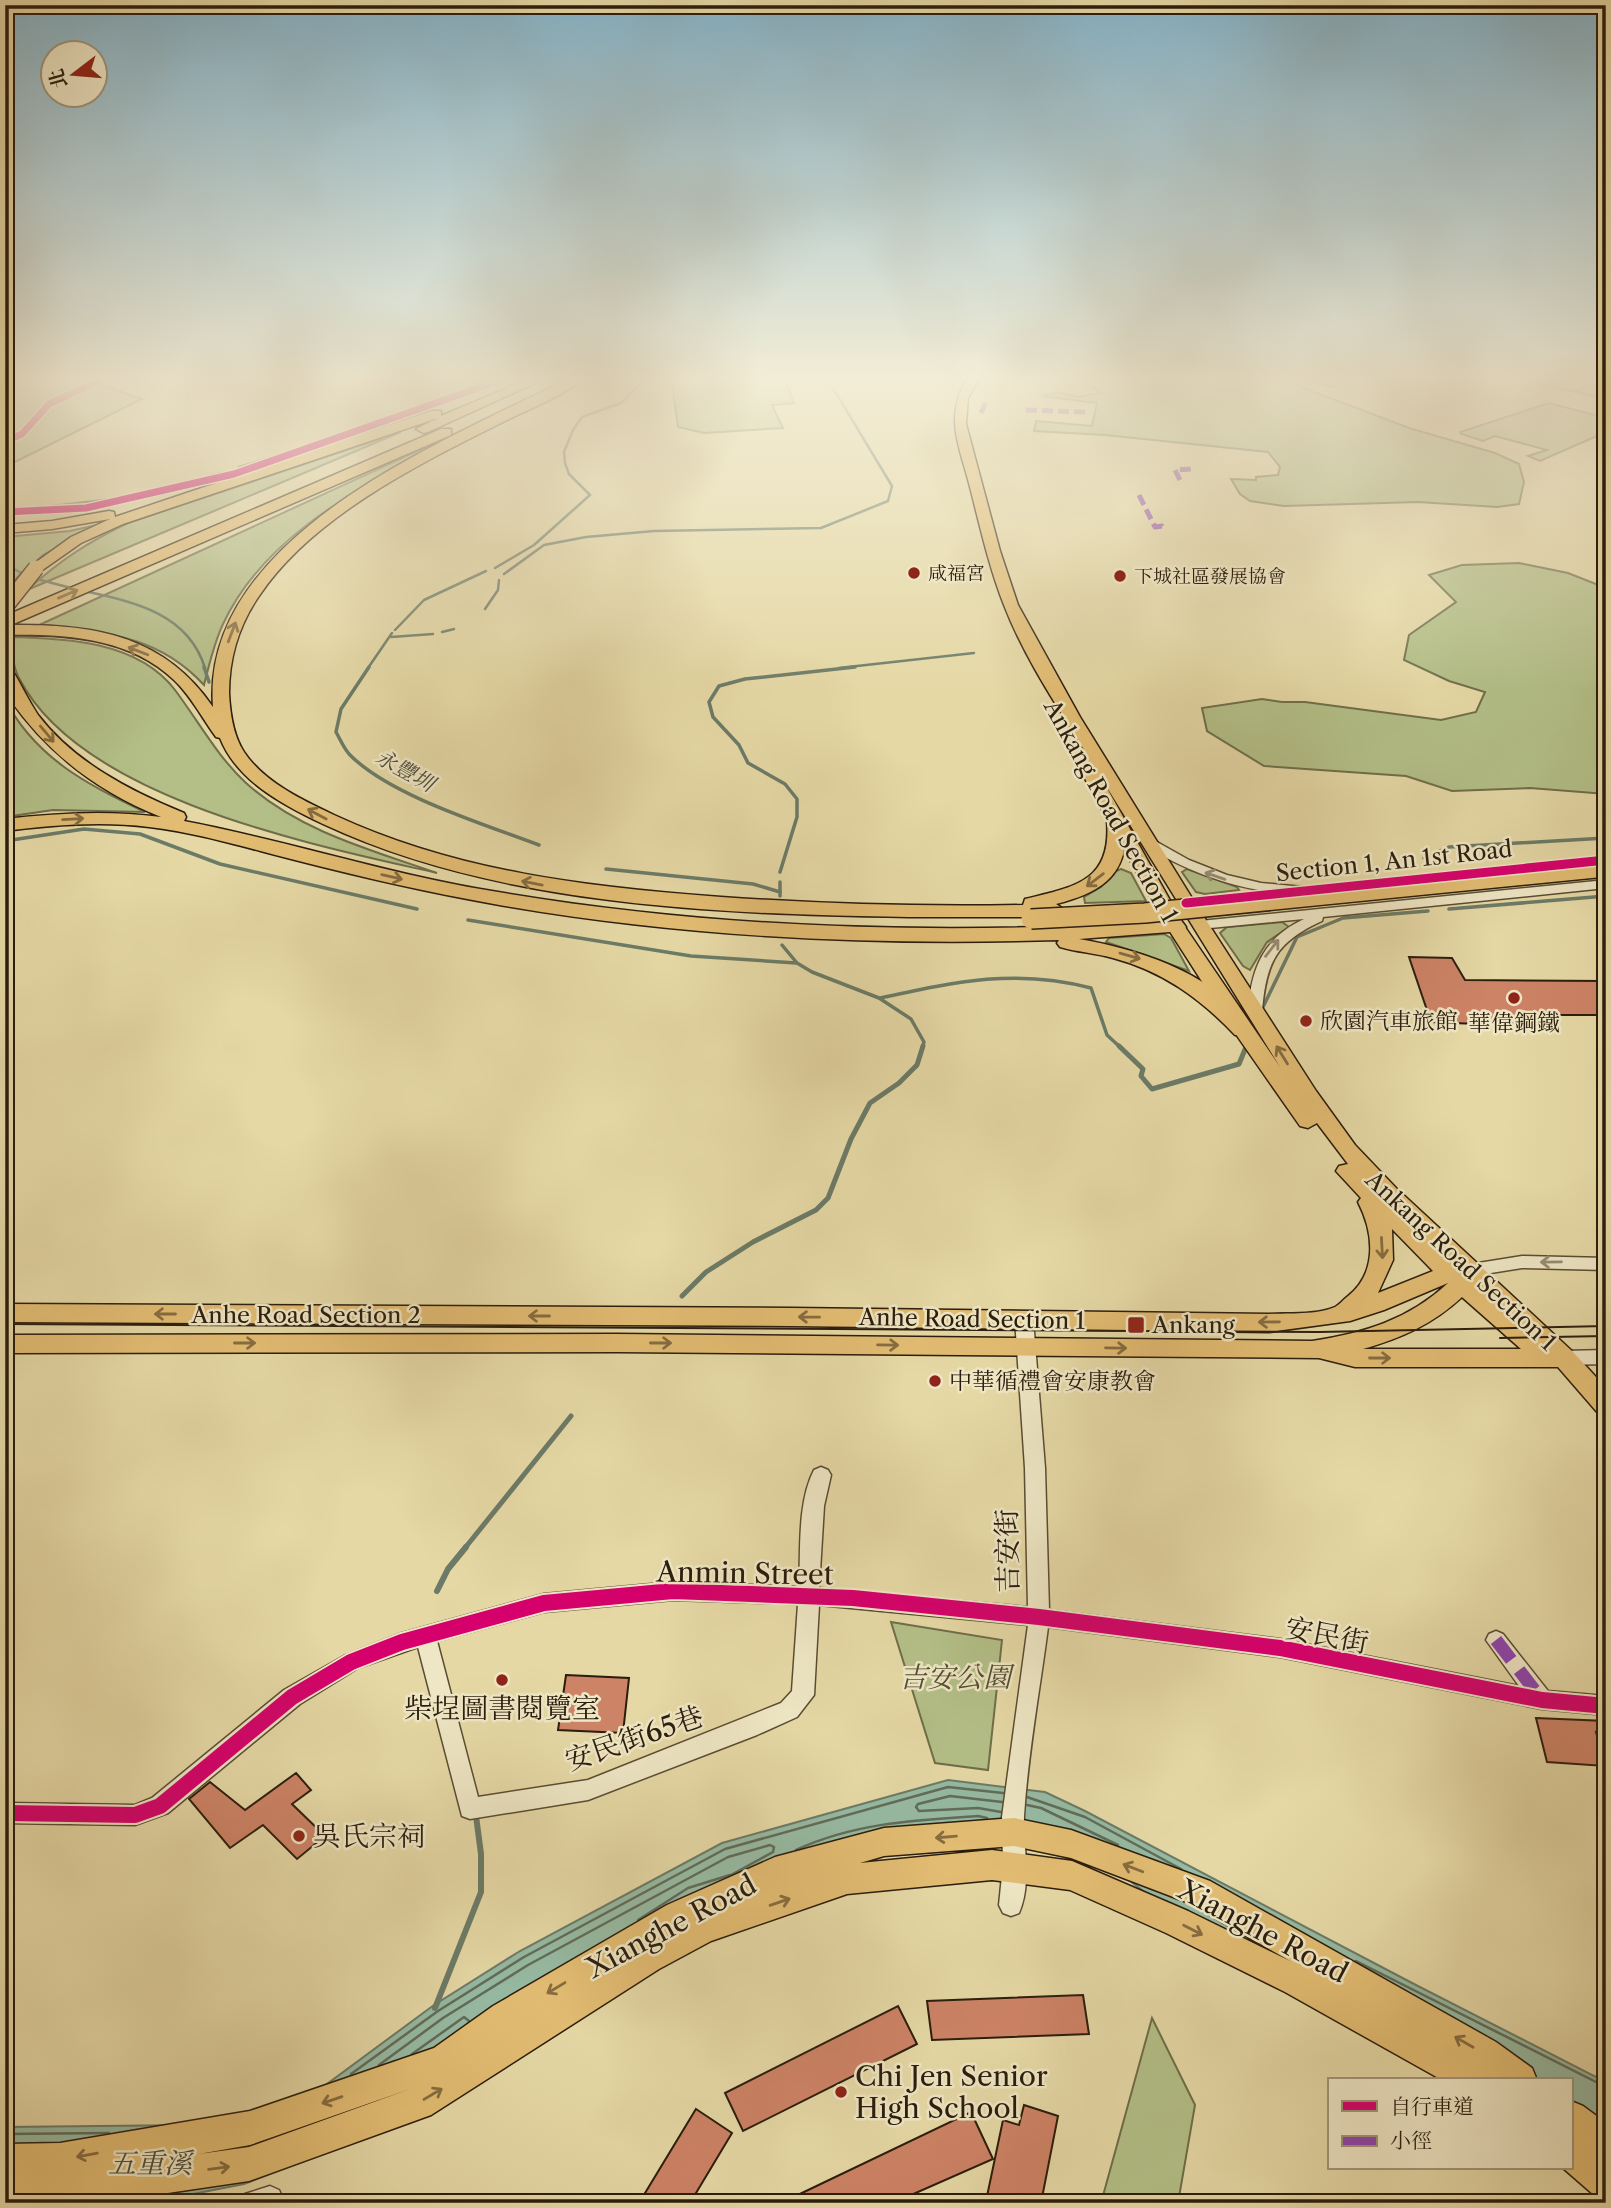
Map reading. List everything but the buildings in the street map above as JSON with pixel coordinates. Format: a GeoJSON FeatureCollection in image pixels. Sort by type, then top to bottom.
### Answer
{"type":"FeatureCollection","features":[{"type":"Feature","properties":{"kind":"highway"},"geometry":{"type":"LineString","coordinates":[[5,607],[36,568],[84,537],[226,483]]}},
{"type":"Feature","properties":{"kind":"highway"},"geometry":{"type":"LineString","coordinates":[[5,607],[295,483]]}},
{"type":"Feature","properties":{"kind":"highway"},"geometry":{"type":"LineString","coordinates":[[5,622],[327,483]]}},
{"type":"Feature","properties":{"kind":"highway"},"geometry":{"type":"LineString","coordinates":[[234,751],[222,711],[220,685],[222,663],[236,622],[267,573],[314,530],[385,483]]}},
{"type":"Feature","properties":{"kind":"highway"},"geometry":{"type":"LineString","coordinates":[[5,528],[80,522],[220,485]]}},
{"type":"Feature","properties":{"kind":"highway"},"geometry":{"type":"LineString","coordinates":[[5,630],[54,631],[92,636],[148,654],[179,674],[194,691],[234,751],[271,786],[296,803],[370,838],[456,866],[566,889],[600,899],[826,918],[1033,923],[1606,867]]}},
{"type":"Feature","properties":{"kind":"highway"},"geometry":{"type":"LineString","coordinates":[[7,675],[29,712],[54,743],[90,771],[161,811],[234,838]]}},
{"type":"Feature","properties":{"kind":"highway"},"geometry":{"type":"LineString","coordinates":[[5,825],[76,818],[125,819],[170,825],[395,878],[551,907],[678,924],[820,934],[990,936],[1176,927]]}},
{"type":"Feature","properties":{"kind":"highway"},"geometry":{"type":"LineString","coordinates":[[925,912],[1049,900],[1083,889],[1103,876],[1116,856],[1119,834],[1116,821]]}},
{"type":"Feature","properties":{"kind":"highway"},"geometry":{"type":"LineString","coordinates":[[551,907],[874,927],[1033,923],[1175,918],[1606,874]]}},
{"type":"Feature","properties":{"kind":"highway"},"geometry":{"type":"LineString","coordinates":[[566,889],[765,906],[925,912],[1051,911],[1163,905]]}},
{"type":"Feature","properties":{"kind":"highway"},"geometry":{"type":"LineString","coordinates":[[990,936],[1079,945],[1152,962],[1185,978],[1249,1021]]}},
{"type":"Feature","properties":{"kind":"main road","name":"Ankang Road Section 1"},"geometry":{"type":"LineString","coordinates":[[966,483],[986,571],[1016,645],[1176,927],[1347,1150],[1462,1276]]}},
{"type":"Feature","properties":{"kind":"main road","name":"Ankang Road Section 1"},"geometry":{"type":"LineString","coordinates":[[977,483],[1011,605],[1034,652],[1200,925],[1249,1021],[1314,1130],[1358,1185],[1462,1276],[1564,1358],[1606,1405]]}},
{"type":"Feature","properties":{"kind":"main road"},"geometry":{"type":"LineString","coordinates":[[1163,905],[1186,903]]}},
{"type":"Feature","properties":{"kind":"main road"},"geometry":{"type":"LineString","coordinates":[[1176,927],[1200,925]]}},
{"type":"Feature","properties":{"kind":"main road","name":"Anhe Road Section 1"},"geometry":{"type":"LineString","coordinates":[[1337,1315],[1362,1298],[1372,1285],[1382,1259],[1380,1226],[1358,1185]]}},
{"type":"Feature","properties":{"kind":"main road","name":"Anhe Road Section 1"},"geometry":{"type":"LineString","coordinates":[[608,1316],[1269,1323],[1337,1315],[1376,1303],[1420,1282],[1462,1276]]}},
{"type":"Feature","properties":{"kind":"main road","name":"Anhe Road Section 1"},"geometry":{"type":"LineString","coordinates":[[1312,1350],[1354,1343],[1399,1329],[1437,1309],[1462,1276]]}},
{"type":"Feature","properties":{"kind":"main road","name":"Anhe Road Section 2"},"geometry":{"type":"LineString","coordinates":[[5,1313],[608,1316]]}},
{"type":"Feature","properties":{"kind":"main road"},"geometry":{"type":"LineString","coordinates":[[43,1343],[56,1313]]}},
{"type":"Feature","properties":{"kind":"main road","name":"Anhe Road Section 1"},"geometry":{"type":"LineString","coordinates":[[593,1343],[1312,1350],[1355,1358],[1564,1358]]}},
{"type":"Feature","properties":{"kind":"main road","name":"Anhe Road Section 2"},"geometry":{"type":"LineString","coordinates":[[5,1344],[593,1343]]}},
{"type":"Feature","properties":{"kind":"main road","name":"Xianghe Road"},"geometry":{"type":"LineString","coordinates":[[5,2161],[60,2160],[250,2128],[443,2061],[505,2018],[658,1927],[775,1872],[884,1842],[1014,1825],[1199,1892],[1484,2053],[1517,2078]]}},
{"type":"Feature","properties":{"kind":"main road","name":"Xianghe Road"},"geometry":{"type":"LineString","coordinates":[[5,2194],[46,2193],[249,2164],[419,2103],[648,1958],[703,1928],[847,1879],[992,1865],[1015,1866],[1072,1876],[1177,1922],[1296,1981],[1471,2078]]}},
{"type":"Feature","properties":{"kind":"main road"},"geometry":{"type":"LineString","coordinates":[[1572,2119],[1606,2144]]}},
{"type":"Feature","properties":{"kind":"main road"},"geometry":{"type":"LineString","coordinates":[[1572,2153],[1606,2183]]}},
{"type":"Feature","properties":{"kind":"street"},"geometry":{"type":"LineString","coordinates":[[5,512],[86,508],[200,483]]}},
{"type":"Feature","properties":{"kind":"street"},"geometry":{"type":"LineString","coordinates":[[1148,841],[1170,856],[1212,876],[1257,887],[1306,891]]}},
{"type":"Feature","properties":{"kind":"street","name":"Section 1, An 1st Road"},"geometry":{"type":"LineString","coordinates":[[1186,903],[1606,860]]}},
{"type":"Feature","properties":{"kind":"street"},"geometry":{"type":"LineString","coordinates":[[1416,880],[1431,901]]}},
{"type":"Feature","properties":{"kind":"street","name":"Section 1, An 1st Road"},"geometry":{"type":"LineString","coordinates":[[1200,925],[1606,884]]}},
{"type":"Feature","properties":{"kind":"street"},"geometry":{"type":"LineString","coordinates":[[1249,1021],[1259,970],[1273,945],[1300,925],[1339,911]]}},
{"type":"Feature","properties":{"kind":"street"},"geometry":{"type":"LineString","coordinates":[[1462,1276],[1497,1264],[1606,1264]]}},
{"type":"Feature","properties":{"kind":"street","name":"吉安街"},"geometry":{"type":"LineString","coordinates":[[1012,1905],[1014,1825],[1039,1617],[1035,1468],[1024,1319]]}},
{"type":"Feature","properties":{"kind":"street"},"geometry":{"type":"LineString","coordinates":[[1564,1358],[1606,1357]]}},
{"type":"Feature","properties":{"kind":"street"},"geometry":{"type":"LineString","coordinates":[[809,1596],[814,1506],[821,1475]]}},
{"type":"Feature","properties":{"kind":"street","name":"Anmin Street"},"geometry":{"type":"LineString","coordinates":[[5,1814],[135,1815],[160,1806],[292,1697],[351,1662],[425,1636],[544,1603],[673,1591],[809,1596],[1039,1617]]}},
{"type":"Feature","properties":{"kind":"street","name":"安民街65巷"},"geometry":{"type":"LineString","coordinates":[[425,1636],[470,1809],[588,1790],[789,1710],[803,1695],[809,1596]]}},
{"type":"Feature","properties":{"kind":"street","name":"安民街"},"geometry":{"type":"LineString","coordinates":[[1039,1617],[1280,1648],[1542,1700],[1606,1706]]}},
{"type":"Feature","properties":{"kind":"street"},"geometry":{"type":"LineString","coordinates":[[1496,1640],[1542,1700]]}},
{"type":"Feature","properties":{"kind":"green space"},"geometry":{"type":"Polygon","coordinates":[[[248,483],[280,483],[27,590],[74,553],[128,523],[248,483]]]}},
{"type":"Feature","properties":{"kind":"green space"},"geometry":{"type":"Polygon","coordinates":[[[348,483],[370,483],[326,511],[295,535],[267,561],[243,590],[223,624],[204,685],[186,668],[147,645],[106,634],[37,626],[348,483]]]}},
{"type":"Feature","properties":{"kind":"green space"},"geometry":{"type":"Polygon","coordinates":[[[1233,483],[1524,483],[1519,504],[1497,507],[1418,502],[1284,506],[1250,501],[1240,494],[1233,483]]]}},
{"type":"Feature","properties":{"kind":"green space"},"geometry":{"type":"Polygon","coordinates":[[[105,523],[43,555],[5,590],[5,537],[70,531],[105,523]]]}},
{"type":"Feature","properties":{"kind":"green space"},"geometry":{"type":"Polygon","coordinates":[[[1519,563],[1568,573],[1606,588],[1606,794],[1530,788],[1452,791],[1406,776],[1264,766],[1207,731],[1202,708],[1262,699],[1441,720],[1476,712],[1485,692],[1449,681],[1404,660],[1409,635],[1456,602],[1429,575],[1462,565],[1519,563]]]}},
{"type":"Feature","properties":{"kind":"green space"},"geometry":{"type":"Polygon","coordinates":[[[9,637],[76,641],[121,652],[141,661],[160,674],[175,690],[226,762],[267,800],[312,827],[437,873],[329,848],[205,810],[146,785],[93,756],[50,720],[19,678],[9,637]]]}},
{"type":"Feature","properties":{"kind":"green space"},"geometry":{"type":"Polygon","coordinates":[[[5,699],[31,737],[65,768],[104,792],[145,812],[53,810],[5,817],[5,699]]]}},
{"type":"Feature","properties":{"kind":"green space"},"geometry":{"type":"Polygon","coordinates":[[[1121,869],[1131,873],[1146,901],[1085,903],[1084,897],[1101,887],[1121,869]]]}},
{"type":"Feature","properties":{"kind":"green space"},"geometry":{"type":"Polygon","coordinates":[[[1187,869],[1239,890],[1205,894],[1196,892],[1182,872],[1187,869]]]}},
{"type":"Feature","properties":{"kind":"green space"},"geometry":{"type":"Polygon","coordinates":[[[1282,922],[1289,927],[1267,942],[1250,970],[1243,966],[1220,933],[1227,927],[1282,922]]]}},
{"type":"Feature","properties":{"kind":"green space"},"geometry":{"type":"Polygon","coordinates":[[[1164,934],[1171,938],[1189,971],[1106,942],[1109,938],[1164,934]]]}},
{"type":"Feature","properties":{"kind":"green space","name":"吉安公園"},"geometry":{"type":"Polygon","coordinates":[[[891,1622],[1002,1640],[988,1770],[935,1763],[891,1622]]]}},
{"type":"Feature","properties":{"kind":"green space"},"geometry":{"type":"Polygon","coordinates":[[[1152,2018],[1195,2105],[1178,2203],[1101,2203],[1152,2018]]]}},
{"type":"Feature","properties":{"kind":"water","name":"五重溪"},"geometry":{"type":"Polygon","coordinates":[[[948,1780],[1045,1792],[1606,2082],[1606,2194],[1572,2162],[1572,2078],[1444,2078],[1252,1973],[1122,1875],[1044,1842],[888,1828],[344,2146],[244,2184],[152,2202],[5,2200],[5,2127],[194,2125],[293,2109],[434,2005],[520,1951],[722,1843],[948,1780]]]}},
{"type":"Feature","properties":{"kind":"waterway","name":"永豐圳"},"geometry":{"type":"LineString","coordinates":[[495,568],[534,545],[590,495],[578,483]]}},
{"type":"Feature","properties":{"kind":"waterway"},"geometry":{"type":"LineString","coordinates":[[504,574],[544,545],[586,537],[654,531],[821,528],[888,501],[892,486],[890,483]]}},
{"type":"Feature","properties":{"kind":"waterway"},"geometry":{"type":"LineString","coordinates":[[37,508],[112,499]]}},
{"type":"Feature","properties":{"kind":"waterway"},"geometry":{"type":"LineString","coordinates":[[5,564],[25,575]]}},
{"type":"Feature","properties":{"kind":"waterway","name":"永豐圳"},"geometry":{"type":"LineString","coordinates":[[395,630],[424,600],[486,571]]}},
{"type":"Feature","properties":{"kind":"waterway"},"geometry":{"type":"LineString","coordinates":[[5,590],[21,574]]}},
{"type":"Feature","properties":{"kind":"waterway"},"geometry":{"type":"LineString","coordinates":[[33,578],[75,589]]}},
{"type":"Feature","properties":{"kind":"waterway"},"geometry":{"type":"LineString","coordinates":[[485,609],[498,590],[499,580]]}},
{"type":"Feature","properties":{"kind":"waterway"},"geometry":{"type":"LineString","coordinates":[[84,591],[140,606],[172,622],[186,634],[197,649],[205,668]]}},
{"type":"Feature","properties":{"kind":"waterway"},"geometry":{"type":"LineString","coordinates":[[442,632],[454,629]]}},
{"type":"Feature","properties":{"kind":"waterway","name":"永豐圳"},"geometry":{"type":"LineString","coordinates":[[368,668],[392,633]]}},
{"type":"Feature","properties":{"kind":"waterway"},"geometry":{"type":"LineString","coordinates":[[391,637],[433,634]]}},
{"type":"Feature","properties":{"kind":"waterway"},"geometry":{"type":"LineString","coordinates":[[839,668],[974,653]]}},
{"type":"Feature","properties":{"kind":"waterway"},"geometry":{"type":"LineString","coordinates":[[204,667],[209,682]]}},
{"type":"Feature","properties":{"kind":"waterway","name":"永豐圳"},"geometry":{"type":"LineString","coordinates":[[369,667],[341,709],[336,732],[350,755],[368,770],[413,796],[539,845]]}},
{"type":"Feature","properties":{"kind":"waterway"},"geometry":{"type":"LineString","coordinates":[[780,872],[797,817],[797,799],[785,784],[748,763],[739,745],[713,717],[709,702],[719,686],[745,679],[855,667]]}},
{"type":"Feature","properties":{"kind":"waterway"},"geometry":{"type":"LineString","coordinates":[[5,841],[84,829],[140,834],[220,864],[417,909]]}},
{"type":"Feature","properties":{"kind":"waterway"},"geometry":{"type":"LineString","coordinates":[[1424,858],[1449,847],[1606,838]]}},
{"type":"Feature","properties":{"kind":"waterway","name":"永豐圳"},"geometry":{"type":"LineString","coordinates":[[606,869],[753,884],[780,892]]}},
{"type":"Feature","properties":{"kind":"waterway"},"geometry":{"type":"LineString","coordinates":[[780,882],[780,892]]}},
{"type":"Feature","properties":{"kind":"waterway"},"geometry":{"type":"LineString","coordinates":[[1449,909],[1606,896]]}},
{"type":"Feature","properties":{"kind":"waterway"},"geometry":{"type":"LineString","coordinates":[[1263,1007],[1297,937],[1343,918],[1428,911]]}},
{"type":"Feature","properties":{"kind":"waterway"},"geometry":{"type":"LineString","coordinates":[[468,920],[691,956],[796,963]]}},
{"type":"Feature","properties":{"kind":"waterway"},"geometry":{"type":"LineString","coordinates":[[782,945],[797,963],[812,972],[879,998],[911,1019],[924,1042],[922,1048]]}},
{"type":"Feature","properties":{"kind":"waterway"},"geometry":{"type":"LineString","coordinates":[[880,998],[985,979],[1063,982],[1091,988],[1107,1035],[1121,1048]]}},
{"type":"Feature","properties":{"kind":"waterway"},"geometry":{"type":"LineString","coordinates":[[682,1296],[706,1272],[753,1242],[816,1210],[828,1198],[851,1139],[870,1103],[899,1083],[917,1065],[923,1046]]}},
{"type":"Feature","properties":{"kind":"waterway"},"geometry":{"type":"LineString","coordinates":[[1119,1046],[1143,1069],[1141,1076],[1152,1089],[1239,1064],[1246,1047]]}},
{"type":"Feature","properties":{"kind":"waterway"},"geometry":{"type":"LineString","coordinates":[[465,1548],[571,1416]]}},
{"type":"Feature","properties":{"kind":"waterway"},"geometry":{"type":"LineString","coordinates":[[437,1591],[448,1569],[466,1547]]}},
{"type":"Feature","properties":{"kind":"waterway"},"geometry":{"type":"LineString","coordinates":[[435,2008],[481,1892],[481,1854],[476,1816]]}},
{"type":"Feature","properties":{"kind":"tram line"},"geometry":{"type":"LineString","coordinates":[[5,1324],[1319,1332],[1606,1326]]}},
{"type":"Feature","properties":{"kind":"tram line"},"geometry":{"type":"LineString","coordinates":[[1500,1338],[1606,1336]]}},
{"type":"Feature","properties":{"kind":"marked path"},"geometry":{"type":"LineString","coordinates":[[1139,495],[1155,527],[1162,526],[1163,529]]}},
{"type":"Feature","properties":{"kind":"marked path"},"geometry":{"type":"LineString","coordinates":[[1496,1640],[1542,1700]]}},
{"type":"Feature","properties":{"kind":"cycle path"},"geometry":{"type":"LineString","coordinates":[[5,512],[86,508],[195,483]]}},
{"type":"Feature","properties":{"kind":"cycle path"},"geometry":{"type":"LineString","coordinates":[[1186,903],[1606,860]]}},
{"type":"Feature","properties":{"kind":"cycle path"},"geometry":{"type":"LineString","coordinates":[[5,1813],[135,1815],[160,1806],[292,1697],[351,1662],[402,1642],[544,1603],[673,1591],[853,1598],[1039,1617],[1280,1648],[1542,1700],[1606,1706]]}},
{"type":"Feature","properties":{"kind":"place","name":"咸福宮"},"geometry":{"type":"Point","coordinates":[914,573]}},
{"type":"Feature","properties":{"kind":"place","name":"下城社區發展協會"},"geometry":{"type":"Point","coordinates":[1120,576]}},
{"type":"Feature","properties":{"kind":"place","name":"華偉鋼鐵"},"geometry":{"type":"Point","coordinates":[1514,998]}},
{"type":"Feature","properties":{"kind":"place","name":"欣園汽車旅館"},"geometry":{"type":"Point","coordinates":[1306,1021]}},
{"type":"Feature","properties":{"kind":"place","name":"Ankang"},"geometry":{"type":"Point","coordinates":[1136,1325]}},
{"type":"Feature","properties":{"kind":"place","name":"中華循禮會安康教會"},"geometry":{"type":"Point","coordinates":[935,1381]}},
{"type":"Feature","properties":{"kind":"place","name":"柴埕圖書閱覽室"},"geometry":{"type":"Point","coordinates":[502,1680]}},
{"type":"Feature","properties":{"kind":"place","name":"吳氏宗祠"},"geometry":{"type":"Point","coordinates":[299,1836]}},
{"type":"Feature","properties":{"kind":"place","name":"Chi Jen Senior High School"},"geometry":{"type":"Point","coordinates":[841,2092]}}]}
